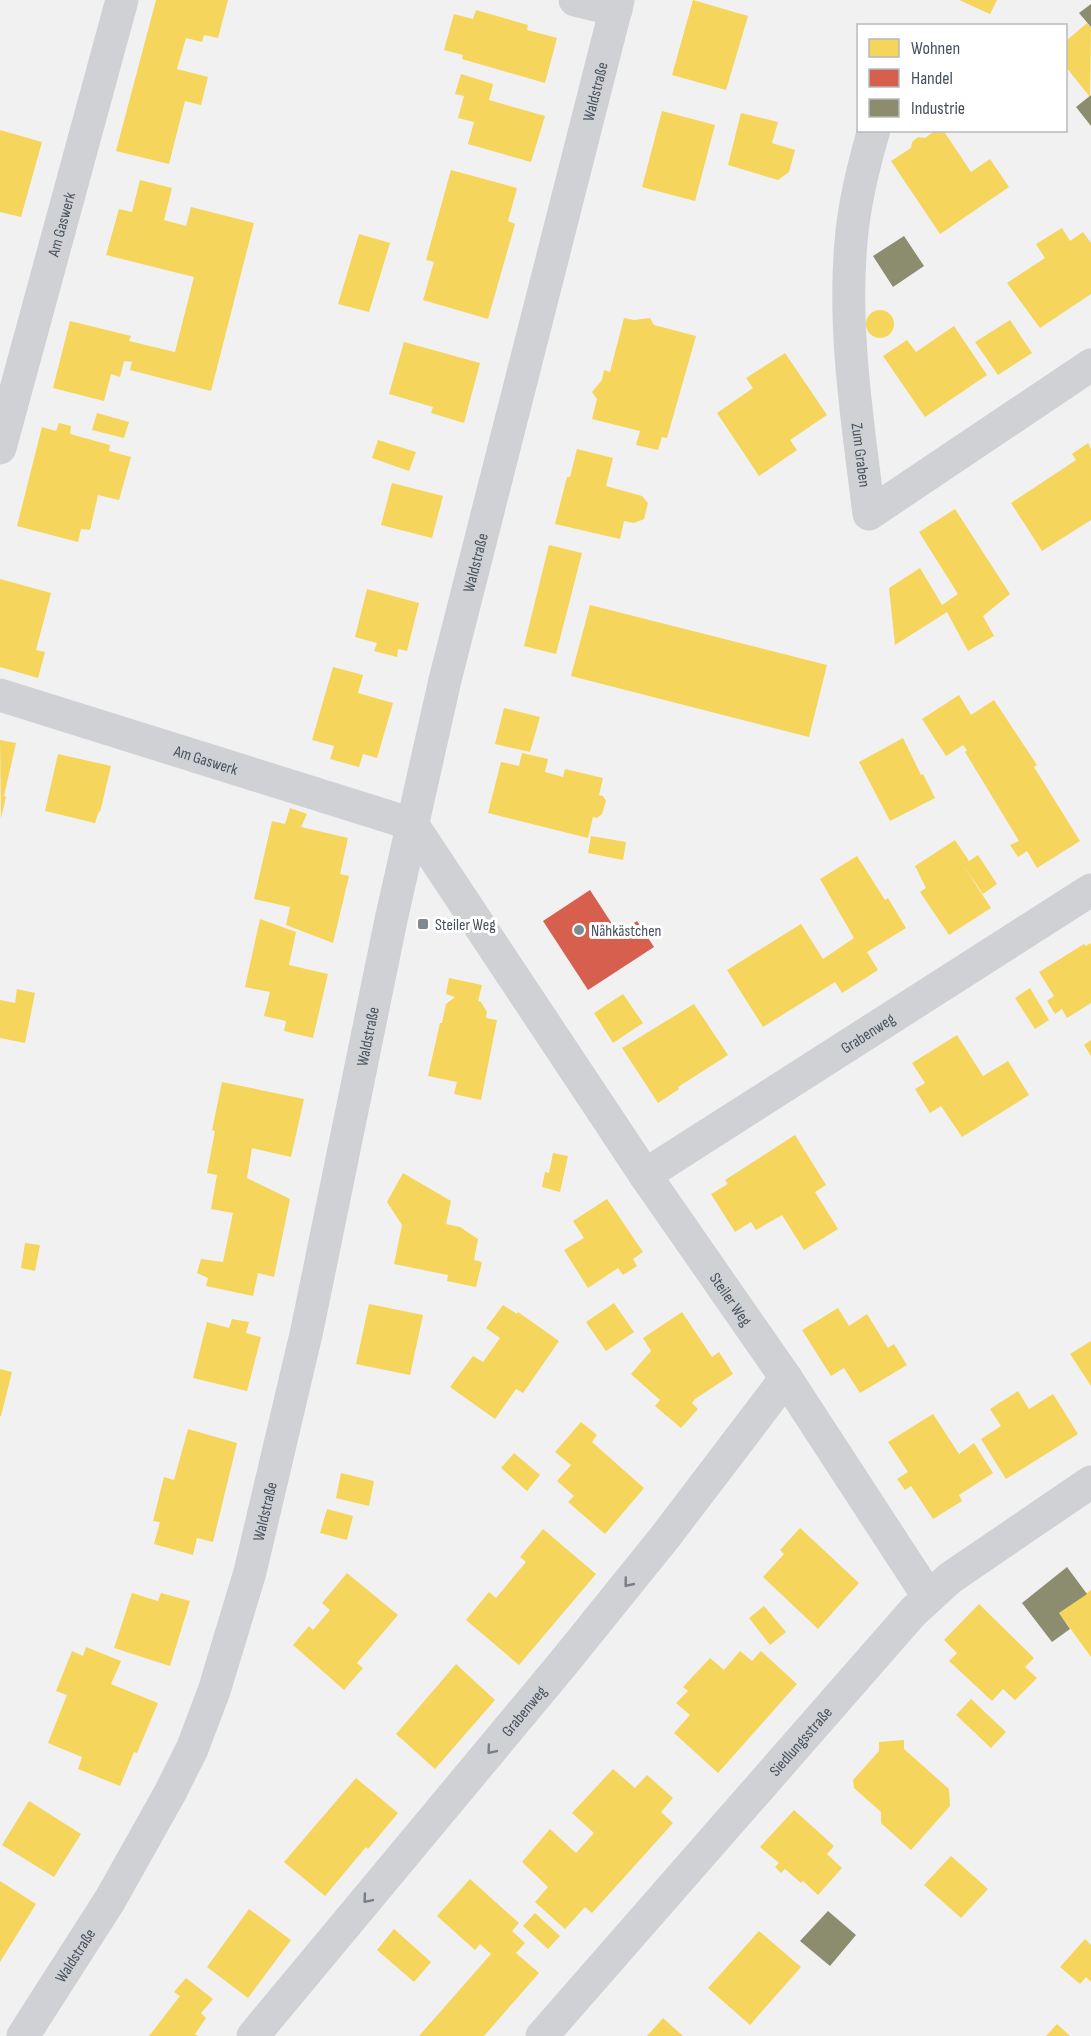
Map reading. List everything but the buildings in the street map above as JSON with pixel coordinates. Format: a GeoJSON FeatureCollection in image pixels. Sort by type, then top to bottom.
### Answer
{"type":"FeatureCollection","features":[{"type":"Feature","properties":{"kind":"street","name":"Am Gaswerk"},"geometry":{"type":"LineString","coordinates":[[0,448],[122,0]]}},
{"type":"Feature","properties":{"kind":"street"},"geometry":{"type":"LineString","coordinates":[[574,0],[617,5]]}},
{"type":"Feature","properties":{"kind":"street","name":"Waldstraße"},"geometry":{"type":"LineString","coordinates":[[23,2036],[110,1900],[165,1803],[192,1749],[214,1691],[250,1572],[307,1330],[412,824],[448,669],[617,5]]}},
{"type":"Feature","properties":{"kind":"street","name":"Zum Graben"},"geometry":{"type":"LineString","coordinates":[[873,132],[854,214],[849,312],[869,514],[1091,365]]}},
{"type":"Feature","properties":{"kind":"street","name":"Am Gaswerk"},"geometry":{"type":"LineString","coordinates":[[0,695],[412,824]]}},
{"type":"Feature","properties":{"kind":"street","name":"Steiler Weg"},"geometry":{"type":"LineString","coordinates":[[412,824],[645,1175],[786,1377],[928,1596]]}},
{"type":"Feature","properties":{"kind":"street","name":"Grabenweg"},"geometry":{"type":"LineString","coordinates":[[645,1175],[1091,890]]}},
{"type":"Feature","properties":{"kind":"street","name":"Grabenweg"},"geometry":{"type":"LineString","coordinates":[[253,2036],[558,1670],[665,1537],[786,1377]]}},
{"type":"Feature","properties":{"kind":"street","name":"Siedlungsstraße"},"geometry":{"type":"LineString","coordinates":[[542,2036],[870,1659],[928,1596],[978,1558],[1091,1482]]}},
{"type":"Feature","properties":{"kind":"place","name":"Steiler Weg"},"geometry":{"type":"Point","coordinates":[423,924]}},
{"type":"Feature","properties":{"kind":"place","name":"Nähkästchen"},"geometry":{"type":"Point","coordinates":[579,930]}}]}
